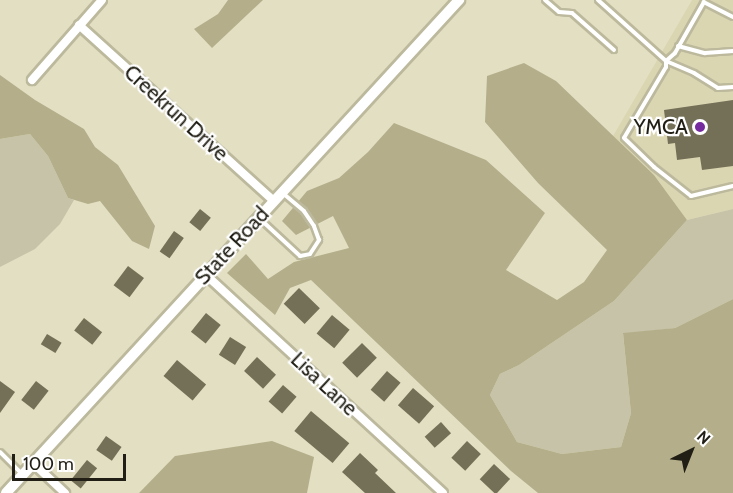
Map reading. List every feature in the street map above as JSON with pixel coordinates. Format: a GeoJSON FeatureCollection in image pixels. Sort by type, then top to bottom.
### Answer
{"type":"FeatureCollection","features":[{"type":"Feature","properties":{"kind":"main road","name":"State Road"},"geometry":{"type":"LineString","coordinates":[[6,493],[459,0]]}},
{"type":"Feature","properties":{"kind":"street"},"geometry":{"type":"LineString","coordinates":[[32,80],[102,0]]}},
{"type":"Feature","properties":{"kind":"street","name":"Creekrun Drive"},"geometry":{"type":"LineString","coordinates":[[79,25],[274,201]]}},
{"type":"Feature","properties":{"kind":"street","name":"Lisa Lane"},"geometry":{"type":"LineString","coordinates":[[205,274],[443,493]]}},
{"type":"Feature","properties":{"kind":"street"},"geometry":{"type":"LineString","coordinates":[[33,463],[65,493]]}},
{"type":"Feature","properties":{"kind":"lane"},"geometry":{"type":"LineString","coordinates":[[545,0],[559,12],[572,13],[614,50]]}},
{"type":"Feature","properties":{"kind":"lane"},"geometry":{"type":"LineString","coordinates":[[598,0],[666,60],[694,73],[718,88],[733,87]]}},
{"type":"Feature","properties":{"kind":"lane"},"geometry":{"type":"LineString","coordinates":[[733,17],[704,2],[678,46],[666,60],[666,67],[624,138],[654,167],[691,196],[733,186]]}},
{"type":"Feature","properties":{"kind":"lane"},"geometry":{"type":"LineString","coordinates":[[678,46],[705,53],[733,51]]}},
{"type":"Feature","properties":{"kind":"lane"},"geometry":{"type":"LineString","coordinates":[[258,218],[300,256],[310,254],[316,248],[319,240],[312,220],[282,192]]}},
{"type":"Feature","properties":{"kind":"lane"},"geometry":{"type":"LineString","coordinates":[[0,452],[23,474]]}},
{"type":"Feature","properties":{"kind":"shaded area"},"geometry":{"type":"Polygon","coordinates":[[[228,0],[263,0],[212,48],[194,29],[218,14],[228,0]]]}},
{"type":"Feature","properties":{"kind":"shaded area"},"geometry":{"type":"Polygon","coordinates":[[[692,0],[733,0],[733,209],[687,220],[654,175],[613,136],[692,0]]]}},
{"type":"Feature","properties":{"kind":"shaded area"},"geometry":{"type":"Polygon","coordinates":[[[524,63],[556,81],[654,175],[687,220],[614,301],[519,365],[500,374],[490,395],[517,442],[562,454],[621,447],[631,413],[623,333],[675,328],[733,299],[733,493],[538,493],[511,471],[311,280],[290,288],[275,315],[227,273],[246,254],[268,279],[294,262],[349,248],[333,216],[296,235],[282,221],[307,191],[339,178],[368,152],[394,123],[486,160],[545,213],[506,270],[557,300],[584,282],[607,250],[538,183],[485,122],[487,76],[524,63]]]}},
{"type":"Feature","properties":{"kind":"shaded area"},"geometry":{"type":"Polygon","coordinates":[[[0,75],[35,100],[84,129],[95,147],[118,165],[155,226],[149,249],[132,241],[100,201],[88,204],[68,198],[48,156],[30,134],[0,139],[0,75]]]}},
{"type":"Feature","properties":{"kind":"shaded area"},"geometry":{"type":"Polygon","coordinates":[[[30,134],[48,156],[68,198],[74,200],[60,224],[35,249],[0,267],[0,139],[30,134]]]}},
{"type":"Feature","properties":{"kind":"shaded area"},"geometry":{"type":"Polygon","coordinates":[[[733,209],[733,299],[675,328],[623,334],[631,413],[621,447],[562,454],[517,442],[490,395],[500,374],[519,365],[614,301],[687,220],[733,209]]]}},
{"type":"Feature","properties":{"kind":"shaded area"},"geometry":{"type":"Polygon","coordinates":[[[272,441],[314,457],[307,493],[139,493],[175,456],[272,441]]]}},
{"type":"Feature","properties":{"kind":"building","name":"YMCA"},"geometry":{"type":"Polygon","coordinates":[[[733,100],[733,166],[702,170],[700,157],[677,160],[675,143],[668,144],[664,110],[733,100]]]}},
{"type":"Feature","properties":{"kind":"building"},"geometry":{"type":"Polygon","coordinates":[[[200,209],[211,218],[200,231],[189,222],[200,209]]]}},
{"type":"Feature","properties":{"kind":"building"},"geometry":{"type":"Polygon","coordinates":[[[174,231],[184,238],[169,258],[160,251],[174,231]]]}},
{"type":"Feature","properties":{"kind":"building"},"geometry":{"type":"Polygon","coordinates":[[[128,266],[144,278],[130,297],[114,285],[128,266]]]}},
{"type":"Feature","properties":{"kind":"building"},"geometry":{"type":"Polygon","coordinates":[[[299,288],[320,308],[305,324],[284,304],[299,288]]]}},
{"type":"Feature","properties":{"kind":"building"},"geometry":{"type":"Polygon","coordinates":[[[206,313],[221,325],[206,344],[191,332],[206,313]]]}},
{"type":"Feature","properties":{"kind":"building"},"geometry":{"type":"Polygon","coordinates":[[[332,315],[350,330],[334,348],[317,333],[332,315]]]}},
{"type":"Feature","properties":{"kind":"building"},"geometry":{"type":"Polygon","coordinates":[[[84,318],[102,332],[92,345],[74,331],[84,318]]]}},
{"type":"Feature","properties":{"kind":"building"},"geometry":{"type":"Polygon","coordinates":[[[47,334],[62,343],[55,353],[41,344],[47,334]]]}},
{"type":"Feature","properties":{"kind":"building"},"geometry":{"type":"Polygon","coordinates":[[[230,337],[246,347],[235,365],[219,355],[230,337]]]}},
{"type":"Feature","properties":{"kind":"building"},"geometry":{"type":"Polygon","coordinates":[[[362,343],[377,358],[357,378],[342,363],[362,343]]]}},
{"type":"Feature","properties":{"kind":"building"},"geometry":{"type":"Polygon","coordinates":[[[257,357],[276,375],[263,389],[244,371],[257,357]]]}},
{"type":"Feature","properties":{"kind":"building"},"geometry":{"type":"Polygon","coordinates":[[[177,360],[206,384],[193,401],[164,376],[177,360]]]}},
{"type":"Feature","properties":{"kind":"building"},"geometry":{"type":"Polygon","coordinates":[[[387,371],[401,383],[384,402],[371,390],[387,371]]]}},
{"type":"Feature","properties":{"kind":"building"},"geometry":{"type":"Polygon","coordinates":[[[0,381],[15,392],[0,413],[0,381]]]}},
{"type":"Feature","properties":{"kind":"building"},"geometry":{"type":"Polygon","coordinates":[[[36,381],[49,391],[34,410],[21,400],[36,381]]]}},
{"type":"Feature","properties":{"kind":"building"},"geometry":{"type":"Polygon","coordinates":[[[283,385],[297,397],[282,413],[269,402],[283,385]]]}},
{"type":"Feature","properties":{"kind":"building"},"geometry":{"type":"Polygon","coordinates":[[[413,388],[434,406],[419,424],[398,405],[413,388]]]}},
{"type":"Feature","properties":{"kind":"building"},"geometry":{"type":"Polygon","coordinates":[[[311,411],[349,443],[333,463],[294,431],[311,411]]]}},
{"type":"Feature","properties":{"kind":"building"},"geometry":{"type":"Polygon","coordinates":[[[441,422],[451,433],[435,448],[425,437],[441,422]]]}},
{"type":"Feature","properties":{"kind":"building"},"geometry":{"type":"Polygon","coordinates":[[[106,436],[122,447],[112,461],[96,450],[106,436]]]}},
{"type":"Feature","properties":{"kind":"building"},"geometry":{"type":"Polygon","coordinates":[[[467,441],[481,454],[465,471],[451,458],[467,441]]]}},
{"type":"Feature","properties":{"kind":"building"},"geometry":{"type":"Polygon","coordinates":[[[360,453],[378,470],[375,473],[396,493],[365,493],[342,472],[360,453]]]}},
{"type":"Feature","properties":{"kind":"building"},"geometry":{"type":"Polygon","coordinates":[[[87,460],[97,468],[81,488],[71,480],[87,460]]]}},
{"type":"Feature","properties":{"kind":"building"},"geometry":{"type":"Polygon","coordinates":[[[494,464],[510,479],[497,493],[480,479],[494,464]]]}},
{"type":"Feature","properties":{"kind":"place","name":"YMCA"},"geometry":{"type":"Point","coordinates":[700,127]}}]}
